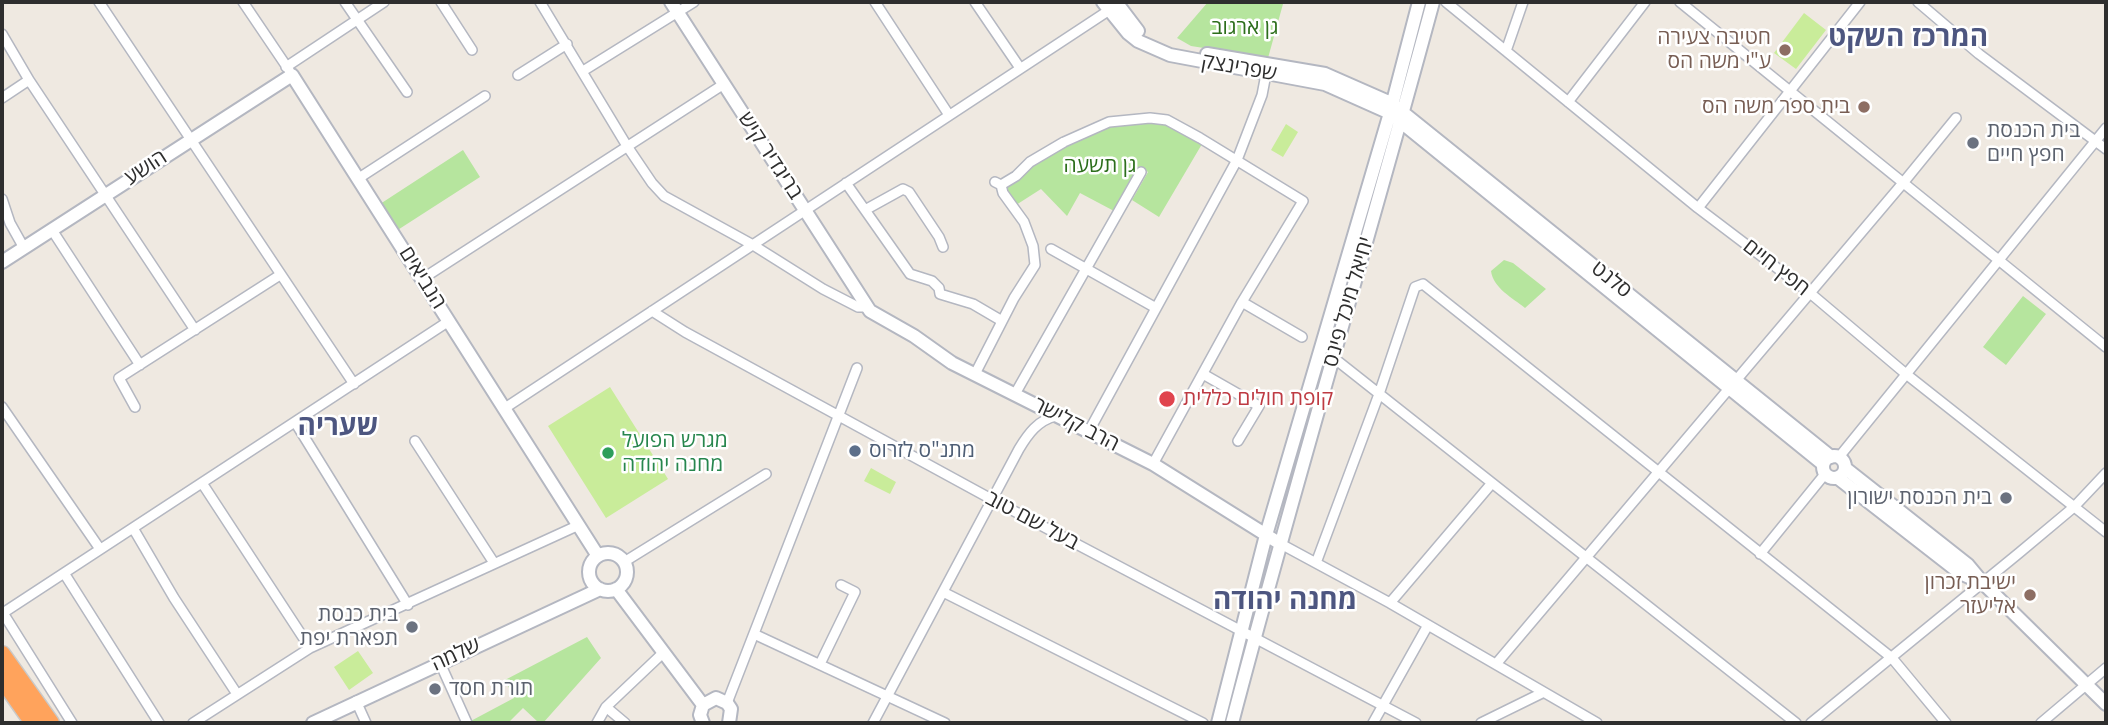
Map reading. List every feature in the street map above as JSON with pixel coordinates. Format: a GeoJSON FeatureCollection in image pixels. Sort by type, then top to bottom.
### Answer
{"type":"FeatureCollection","features":[{"type":"Feature","properties":{"kind":"highway"},"geometry":{"type":"LineString","coordinates":[[2,654],[51,723]]}},
{"type":"Feature","properties":{"kind":"highway"},"geometry":{"type":"LineString","coordinates":[[2,679],[33,723]]}},
{"type":"Feature","properties":{"kind":"street"},"geometry":{"type":"LineString","coordinates":[[99,2],[354,384]]}},
{"type":"Feature","properties":{"kind":"street","name":"הנביאים"},"geometry":{"type":"LineString","coordinates":[[243,2],[359,178],[598,556]]}},
{"type":"Feature","properties":{"kind":"street"},"geometry":{"type":"LineString","coordinates":[[345,2],[407,92]]}},
{"type":"Feature","properties":{"kind":"street"},"geometry":{"type":"LineString","coordinates":[[289,71],[384,2]]}},
{"type":"Feature","properties":{"kind":"street"},"geometry":{"type":"LineString","coordinates":[[441,2],[472,50]]}},
{"type":"Feature","properties":{"kind":"street"},"geometry":{"type":"LineString","coordinates":[[540,2],[627,146],[664,196],[752,245],[823,289],[858,307],[869,309]]}},
{"type":"Feature","properties":{"kind":"street"},"geometry":{"type":"LineString","coordinates":[[583,71],[674,7],[694,2]]}},
{"type":"Feature","properties":{"kind":"street"},"geometry":{"type":"LineString","coordinates":[[875,2],[949,115]]}},
{"type":"Feature","properties":{"kind":"street"},"geometry":{"type":"LineString","coordinates":[[975,2],[1020,68]]}},
{"type":"Feature","properties":{"kind":"street","name":"יחיאל מיכל פינס"},"geometry":{"type":"LineString","coordinates":[[1232,723],[1279,543],[1333,357],[1396,113],[1396,85],[1419,2]]}},
{"type":"Feature","properties":{"kind":"street","name":"יחיאל מיכל פינס"},"geometry":{"type":"LineString","coordinates":[[1218,723],[1266,535],[1319,355],[1433,2]]}},
{"type":"Feature","properties":{"kind":"street","name":"חפץ חיים"},"geometry":{"type":"LineString","coordinates":[[1446,2],[1698,208],[1810,293],[1906,374],[2106,532]]}},
{"type":"Feature","properties":{"kind":"street"},"geometry":{"type":"LineString","coordinates":[[1506,51],[1523,2]]}},
{"type":"Feature","properties":{"kind":"street"},"geometry":{"type":"LineString","coordinates":[[1568,102],[1645,2]]}},
{"type":"Feature","properties":{"kind":"street"},"geometry":{"type":"LineString","coordinates":[[1680,2],[2106,347]]}},
{"type":"Feature","properties":{"kind":"street"},"geometry":{"type":"LineString","coordinates":[[1698,208],[1860,2]]}},
{"type":"Feature","properties":{"kind":"street"},"geometry":{"type":"LineString","coordinates":[[1917,2],[1979,54],[2106,149]]}},
{"type":"Feature","properties":{"kind":"street"},"geometry":{"type":"LineString","coordinates":[[505,408],[1113,4]]}},
{"type":"Feature","properties":{"kind":"street","name":"שפרינצק"},"geometry":{"type":"LineString","coordinates":[[1113,4],[1136,30],[1174,49],[1268,68],[1325,84],[1396,113]]}},
{"type":"Feature","properties":{"kind":"street","name":"בריגדיר קיש"},"geometry":{"type":"LineString","coordinates":[[674,7],[869,309]]}},
{"type":"Feature","properties":{"kind":"street"},"geometry":{"type":"LineString","coordinates":[[2,34],[29,80],[195,330]]}},
{"type":"Feature","properties":{"kind":"street"},"geometry":{"type":"LineString","coordinates":[[518,75],[567,44]]}},
{"type":"Feature","properties":{"kind":"street"},"geometry":{"type":"LineString","coordinates":[[1089,430],[1237,160],[1262,94],[1268,68]]}},
{"type":"Feature","properties":{"kind":"street","name":"שפרינצק"},"geometry":{"type":"LineString","coordinates":[[1268,68],[1325,74],[1376,97],[1396,113]]}},
{"type":"Feature","properties":{"kind":"street","name":"הושע"},"geometry":{"type":"LineString","coordinates":[[2,262],[191,139],[289,71]]}},
{"type":"Feature","properties":{"kind":"street"},"geometry":{"type":"LineString","coordinates":[[2,98],[29,80]]}},
{"type":"Feature","properties":{"kind":"street"},"geometry":{"type":"LineString","coordinates":[[422,279],[723,84]]}},
{"type":"Feature","properties":{"kind":"street"},"geometry":{"type":"LineString","coordinates":[[1376,97],[1384,97],[1396,85]]}},
{"type":"Feature","properties":{"kind":"street"},"geometry":{"type":"LineString","coordinates":[[359,178],[485,96]]}},
{"type":"Feature","properties":{"kind":"street","name":"סלנט"},"geometry":{"type":"LineString","coordinates":[[1396,113],[1833,466],[1960,573],[1983,583],[2106,704]]}},
{"type":"Feature","properties":{"kind":"street"},"geometry":{"type":"LineString","coordinates":[[975,374],[1035,265],[1033,246],[1024,222],[998,184],[1016,176],[1030,162],[1064,142],[1109,122],[1150,118],[1167,120],[1303,201],[1242,302],[1153,464]]}},
{"type":"Feature","properties":{"kind":"street"},"geometry":{"type":"LineString","coordinates":[[1496,664],[1956,118]]}},
{"type":"Feature","properties":{"kind":"street"},"geometry":{"type":"LineString","coordinates":[[1760,554],[2106,128]]}},
{"type":"Feature","properties":{"kind":"street"},"geometry":{"type":"LineString","coordinates":[[1015,394],[1141,172]]}},
{"type":"Feature","properties":{"kind":"street"},"geometry":{"type":"LineString","coordinates":[[846,183],[910,274],[932,281],[939,288],[940,294],[973,304],[1002,321]]}},
{"type":"Feature","properties":{"kind":"street"},"geometry":{"type":"LineString","coordinates":[[865,210],[903,189],[909,192],[943,247]]}},
{"type":"Feature","properties":{"kind":"street"},"geometry":{"type":"LineString","coordinates":[[2,199],[10,223],[24,248]]}},
{"type":"Feature","properties":{"kind":"street"},"geometry":{"type":"LineString","coordinates":[[52,230],[140,365]]}},
{"type":"Feature","properties":{"kind":"street"},"geometry":{"type":"LineString","coordinates":[[1051,249],[1156,308]]}},
{"type":"Feature","properties":{"kind":"street"},"geometry":{"type":"LineString","coordinates":[[135,407],[119,378],[280,275]]}},
{"type":"Feature","properties":{"kind":"street"},"geometry":{"type":"LineString","coordinates":[[1316,564],[1379,394],[1415,286],[1423,284],[1892,658],[1946,723]]}},
{"type":"Feature","properties":{"kind":"street"},"geometry":{"type":"LineString","coordinates":[[1242,302],[1302,337]]}},
{"type":"Feature","properties":{"kind":"street","name":"הרב קלישר"},"geometry":{"type":"LineString","coordinates":[[869,309],[952,363],[1153,464],[1279,543]]}},
{"type":"Feature","properties":{"kind":"street","name":"בעל שם טוב"},"geometry":{"type":"LineString","coordinates":[[652,311],[685,332],[993,500],[1416,723]]}},
{"type":"Feature","properties":{"kind":"street"},"geometry":{"type":"LineString","coordinates":[[72,723],[3,613],[449,321]]}},
{"type":"Feature","properties":{"kind":"street"},"geometry":{"type":"LineString","coordinates":[[1319,355],[1327,354],[1333,357],[1796,723]]}},
{"type":"Feature","properties":{"kind":"street"},"geometry":{"type":"LineString","coordinates":[[727,703],[857,368]]}},
{"type":"Feature","properties":{"kind":"street"},"geometry":{"type":"LineString","coordinates":[[1203,374],[1259,406],[1238,441]]}},
{"type":"Feature","properties":{"kind":"street"},"geometry":{"type":"LineString","coordinates":[[2,407],[100,549]]}},
{"type":"Feature","properties":{"kind":"street"},"geometry":{"type":"LineString","coordinates":[[873,723],[1029,433],[1048,418],[1056,416]]}},
{"type":"Feature","properties":{"kind":"street"},"geometry":{"type":"LineString","coordinates":[[295,422],[408,604]]}},
{"type":"Feature","properties":{"kind":"street"},"geometry":{"type":"LineString","coordinates":[[415,441],[494,563]]}},
{"type":"Feature","properties":{"kind":"street"},"geometry":{"type":"LineString","coordinates":[[1811,723],[2074,506],[2106,472]]}},
{"type":"Feature","properties":{"kind":"street"},"geometry":{"type":"LineString","coordinates":[[624,562],[766,474]]}},
{"type":"Feature","properties":{"kind":"street"},"geometry":{"type":"LineString","coordinates":[[201,483],[310,648]]}},
{"type":"Feature","properties":{"kind":"street"},"geometry":{"type":"LineString","coordinates":[[1390,603],[1492,483]]}},
{"type":"Feature","properties":{"kind":"street"},"geometry":{"type":"LineString","coordinates":[[193,723],[310,648],[579,525]]}},
{"type":"Feature","properties":{"kind":"street"},"geometry":{"type":"LineString","coordinates":[[133,528],[174,598],[237,694]]}},
{"type":"Feature","properties":{"kind":"street"},"geometry":{"type":"LineString","coordinates":[[1279,543],[1390,603],[1597,723]]}},
{"type":"Feature","properties":{"kind":"street"},"geometry":{"type":"LineString","coordinates":[[615,555],[624,562],[627,574],[617,589],[600,589],[592,582],[589,571],[598,556],[615,555]]}},
{"type":"Feature","properties":{"kind":"street"},"geometry":{"type":"LineString","coordinates":[[64,573],[159,723]]}},
{"type":"Feature","properties":{"kind":"street"},"geometry":{"type":"LineString","coordinates":[[820,664],[855,592],[841,585]]}},
{"type":"Feature","properties":{"kind":"street","name":"שלמה"},"geometry":{"type":"LineString","coordinates":[[313,723],[600,589]]}},
{"type":"Feature","properties":{"kind":"street"},"geometry":{"type":"LineString","coordinates":[[617,589],[703,705]]}},
{"type":"Feature","properties":{"kind":"street"},"geometry":{"type":"LineString","coordinates":[[943,592],[1203,723]]}},
{"type":"Feature","properties":{"kind":"street"},"geometry":{"type":"LineString","coordinates":[[1373,723],[1428,625]]}},
{"type":"Feature","properties":{"kind":"street"},"geometry":{"type":"LineString","coordinates":[[754,634],[945,723]]}},
{"type":"Feature","properties":{"kind":"street"},"geometry":{"type":"LineString","coordinates":[[597,723],[606,707],[664,652]]}},
{"type":"Feature","properties":{"kind":"street"},"geometry":{"type":"LineString","coordinates":[[440,663],[467,723]]}},
{"type":"Feature","properties":{"kind":"street"},"geometry":{"type":"LineString","coordinates":[[2041,723],[2106,668]]}},
{"type":"Feature","properties":{"kind":"street"},"geometry":{"type":"LineString","coordinates":[[1481,723],[1542,693]]}},
{"type":"Feature","properties":{"kind":"street"},"geometry":{"type":"LineString","coordinates":[[702,723],[699,715],[703,705],[716,698],[727,703],[732,715],[729,723]]}},
{"type":"Feature","properties":{"kind":"street"},"geometry":{"type":"LineString","coordinates":[[356,701],[366,723]]}},
{"type":"Feature","properties":{"kind":"street"},"geometry":{"type":"LineString","coordinates":[[606,707],[625,723]]}},
{"type":"Feature","properties":{"kind":"green space","name":"גן ארגוב"},"geometry":{"type":"Polygon","coordinates":[[[1208,2],[1281,2],[1283,4],[1268,58],[1191,46],[1177,38],[1208,2]]]}},
{"type":"Feature","properties":{"kind":"green space"},"geometry":{"type":"Polygon","coordinates":[[[1804,13],[1826,30],[1796,69],[1774,53],[1804,13]]]}},
{"type":"Feature","properties":{"kind":"green space","name":"גן תשעה"},"geometry":{"type":"Polygon","coordinates":[[[1151,121],[1164,123],[1202,144],[1159,217],[1132,200],[1148,172],[1140,166],[1114,211],[1080,193],[1067,216],[1041,189],[1016,205],[1004,187],[1031,165],[1064,145],[1110,125],[1151,121]]]}},
{"type":"Feature","properties":{"kind":"green space"},"geometry":{"type":"Polygon","coordinates":[[[1286,124],[1298,132],[1283,157],[1271,150],[1286,124]]]}},
{"type":"Feature","properties":{"kind":"green space"},"geometry":{"type":"Polygon","coordinates":[[[463,150],[480,177],[393,233],[377,206],[463,150]]]}},
{"type":"Feature","properties":{"kind":"green space"},"geometry":{"type":"Polygon","coordinates":[[[1504,260],[1513,263],[1546,289],[1525,308],[1495,283],[1491,271],[1504,260]]]}},
{"type":"Feature","properties":{"kind":"green space"},"geometry":{"type":"Polygon","coordinates":[[[2023,296],[2046,314],[2006,365],[1983,347],[2023,296]]]}},
{"type":"Feature","properties":{"kind":"green space","name":"מגרש הפועל מחנה יהודה"},"geometry":{"type":"Polygon","coordinates":[[[610,387],[668,479],[606,518],[548,426],[610,387]]]}},
{"type":"Feature","properties":{"kind":"green space"},"geometry":{"type":"Polygon","coordinates":[[[871,468],[896,482],[890,494],[864,481],[871,468]]]}},
{"type":"Feature","properties":{"kind":"green space"},"geometry":{"type":"Polygon","coordinates":[[[587,637],[601,658],[543,723],[539,723],[523,708],[508,723],[467,723],[514,698],[505,680],[587,637]]]}},
{"type":"Feature","properties":{"kind":"green space"},"geometry":{"type":"Polygon","coordinates":[[[358,651],[373,673],[349,690],[334,667],[358,651]]]}},
{"type":"Feature","properties":{"kind":"place","name":"חטיבה צעירה ע\"י משה הס"},"geometry":{"type":"Point","coordinates":[1785,50]}},
{"type":"Feature","properties":{"kind":"place","name":"בית ספר משה הס"},"geometry":{"type":"Point","coordinates":[1864,107]}},
{"type":"Feature","properties":{"kind":"place","name":"בית הכנסת חפץ חיים"},"geometry":{"type":"Point","coordinates":[1973,143]}},
{"type":"Feature","properties":{"kind":"place","name":"קופת חולים כללית"},"geometry":{"type":"Point","coordinates":[1167,399]}},
{"type":"Feature","properties":{"kind":"place","name":"מתנ\"ס לזרוס"},"geometry":{"type":"Point","coordinates":[855,451]}},
{"type":"Feature","properties":{"kind":"place","name":"מגרש הפועל מחנה יהודה"},"geometry":{"type":"Point","coordinates":[608,453]}},
{"type":"Feature","properties":{"kind":"place","name":"בית הכנסת ישורון"},"geometry":{"type":"Point","coordinates":[2006,498]}},
{"type":"Feature","properties":{"kind":"place","name":"ישיבת זכרון אליעזר"},"geometry":{"type":"Point","coordinates":[2030,595]}},
{"type":"Feature","properties":{"kind":"place","name":"בית כנסת תפארת יפת"},"geometry":{"type":"Point","coordinates":[412,627]}},
{"type":"Feature","properties":{"kind":"place","name":"תורת חסד"},"geometry":{"type":"Point","coordinates":[435,689]}},
{"type":"Feature","properties":{"kind":"district","name":"המרכז השקט"},"geometry":{"type":"Point","coordinates":[1908,38]}},
{"type":"Feature","properties":{"kind":"district","name":"שעריה"},"geometry":{"type":"Point","coordinates":[338,427]}},
{"type":"Feature","properties":{"kind":"district","name":"מחנה יהודה"},"geometry":{"type":"Point","coordinates":[1285,601]}}]}
